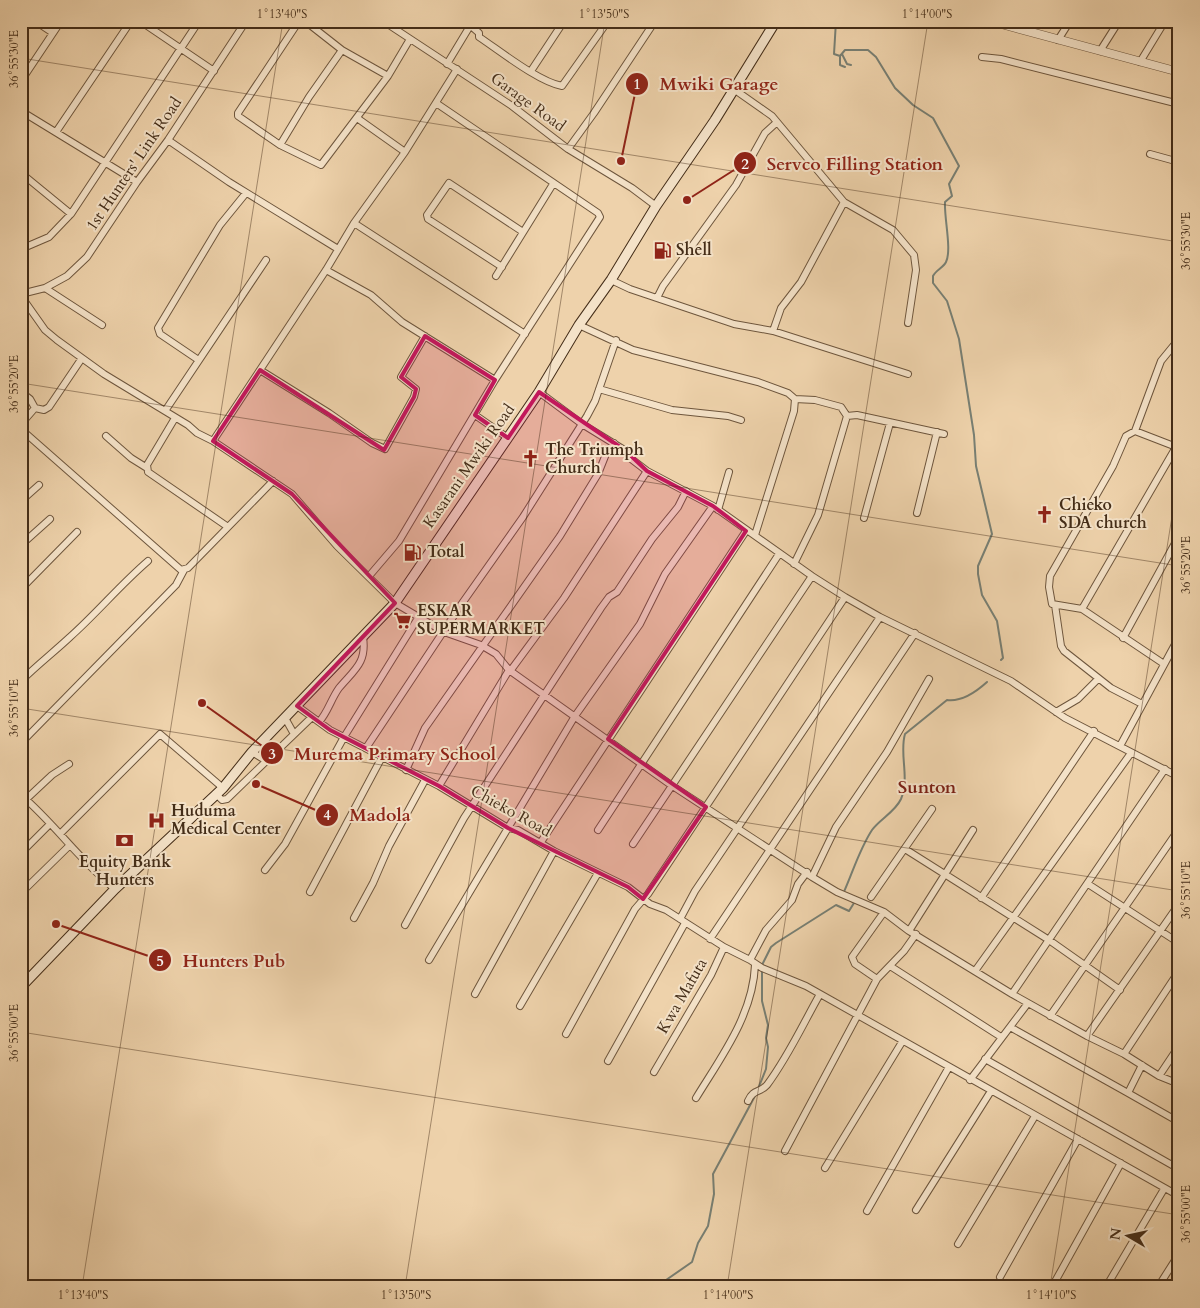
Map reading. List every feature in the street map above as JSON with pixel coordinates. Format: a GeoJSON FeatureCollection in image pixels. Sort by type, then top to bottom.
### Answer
{"type":"FeatureCollection","features":[{"type":"Feature","properties":{"kind":"main road","name":"Kasarani Mwiki Road"},"geometry":{"type":"LineString","coordinates":[[21,987],[115,890],[219,791],[252,752],[395,603],[539,392],[579,325],[611,280],[656,206],[678,177],[735,90],[771,23]]}},
{"type":"Feature","properties":{"kind":"street"},"geometry":{"type":"LineString","coordinates":[[35,21],[53,32]]}},
{"type":"Feature","properties":{"kind":"street"},"geometry":{"type":"LineString","coordinates":[[21,81],[61,21]]}},
{"type":"Feature","properties":{"kind":"street"},"geometry":{"type":"LineString","coordinates":[[56,132],[131,21]]}},
{"type":"Feature","properties":{"kind":"street"},"geometry":{"type":"LineString","coordinates":[[140,21],[214,71]]}},
{"type":"Feature","properties":{"kind":"street"},"geometry":{"type":"LineString","coordinates":[[21,249],[49,237],[71,214],[179,47],[199,21]]}},
{"type":"Feature","properties":{"kind":"street","name":"1st Hunters' Link Road"},"geometry":{"type":"LineString","coordinates":[[21,295],[45,288],[79,267],[168,140],[246,21]]}},
{"type":"Feature","properties":{"kind":"street"},"geometry":{"type":"LineString","coordinates":[[299,21],[238,113],[238,116],[280,145],[323,164],[388,76],[410,39]]}},
{"type":"Feature","properties":{"kind":"street"},"geometry":{"type":"LineString","coordinates":[[304,21],[342,50],[388,76]]}},
{"type":"Feature","properties":{"kind":"street","name":"Garage Road"},"geometry":{"type":"LineString","coordinates":[[382,21],[447,64],[458,69],[512,106],[568,149],[632,188],[656,206]]}},
{"type":"Feature","properties":{"kind":"street"},"geometry":{"type":"LineString","coordinates":[[532,71],[564,21]]}},
{"type":"Feature","properties":{"kind":"street"},"geometry":{"type":"LineString","coordinates":[[447,64],[472,24],[479,33],[479,37],[532,71],[559,86],[565,85],[608,21]]}},
{"type":"Feature","properties":{"kind":"street"},"geometry":{"type":"LineString","coordinates":[[568,149],[655,21]]}},
{"type":"Feature","properties":{"kind":"street"},"geometry":{"type":"LineString","coordinates":[[990,21],[1016,30],[1179,72]]}},
{"type":"Feature","properties":{"kind":"street"},"geometry":{"type":"LineString","coordinates":[[1016,30],[1022,21]]}},
{"type":"Feature","properties":{"kind":"street"},"geometry":{"type":"LineString","coordinates":[[1058,40],[1070,21]]}},
{"type":"Feature","properties":{"kind":"street"},"geometry":{"type":"LineString","coordinates":[[1100,51],[1119,21]]}},
{"type":"Feature","properties":{"kind":"street"},"geometry":{"type":"LineString","coordinates":[[1140,62],[1165,21]]}},
{"type":"Feature","properties":{"kind":"street"},"geometry":{"type":"LineString","coordinates":[[280,145],[309,97],[342,50]]}},
{"type":"Feature","properties":{"kind":"street"},"geometry":{"type":"LineString","coordinates":[[982,57],[1001,59],[1179,104]]}},
{"type":"Feature","properties":{"kind":"street"},"geometry":{"type":"LineString","coordinates":[[213,441],[326,270],[354,223],[405,152],[458,69]]}},
{"type":"Feature","properties":{"kind":"street"},"geometry":{"type":"LineString","coordinates":[[735,90],[768,112],[844,202],[893,230],[914,255],[916,270],[908,323]]}},
{"type":"Feature","properties":{"kind":"street"},"geometry":{"type":"LineString","coordinates":[[370,575],[400,541],[495,380],[600,218],[598,214],[436,103]]}},
{"type":"Feature","properties":{"kind":"street"},"geometry":{"type":"LineString","coordinates":[[21,111],[137,182]]}},
{"type":"Feature","properties":{"kind":"street"},"geometry":{"type":"LineString","coordinates":[[357,118],[405,152]]}},
{"type":"Feature","properties":{"kind":"street"},"geometry":{"type":"LineString","coordinates":[[657,298],[663,286],[736,185],[765,133],[776,123]]}},
{"type":"Feature","properties":{"kind":"street"},"geometry":{"type":"LineString","coordinates":[[168,140],[246,193],[338,249]]}},
{"type":"Feature","properties":{"kind":"street"},"geometry":{"type":"LineString","coordinates":[[1150,154],[1179,162]]}},
{"type":"Feature","properties":{"kind":"street"},"geometry":{"type":"LineString","coordinates":[[21,173],[71,214]]}},
{"type":"Feature","properties":{"kind":"street"},"geometry":{"type":"LineString","coordinates":[[502,267],[428,219],[427,215],[449,183],[523,232]]}},
{"type":"Feature","properties":{"kind":"street"},"geometry":{"type":"LineString","coordinates":[[496,276],[553,184]]}},
{"type":"Feature","properties":{"kind":"street"},"geometry":{"type":"LineString","coordinates":[[197,359],[160,334],[158,328],[220,226],[246,193]]}},
{"type":"Feature","properties":{"kind":"street"},"geometry":{"type":"LineString","coordinates":[[773,331],[781,308],[801,282],[844,202]]}},
{"type":"Feature","properties":{"kind":"street"},"geometry":{"type":"LineString","coordinates":[[354,223],[524,334]]}},
{"type":"Feature","properties":{"kind":"street"},"geometry":{"type":"LineString","coordinates":[[164,411],[197,359],[266,260]]}},
{"type":"Feature","properties":{"kind":"street"},"geometry":{"type":"LineString","coordinates":[[326,270],[371,295],[402,322],[495,380]]}},
{"type":"Feature","properties":{"kind":"street"},"geometry":{"type":"LineString","coordinates":[[611,280],[734,324],[773,331],[908,374]]}},
{"type":"Feature","properties":{"kind":"street"},"geometry":{"type":"LineString","coordinates":[[45,288],[102,325]]}},
{"type":"Feature","properties":{"kind":"street"},"geometry":{"type":"LineString","coordinates":[[21,295],[46,330],[82,358],[197,433],[213,441],[292,494],[338,546],[370,575],[395,603],[444,632],[481,645],[496,654],[510,670],[643,762],[671,785],[837,892],[884,912],[913,933],[1028,1004],[1124,1054],[1159,1076],[1179,1084]]}},
{"type":"Feature","properties":{"kind":"street"},"geometry":{"type":"LineString","coordinates":[[579,325],[616,340],[633,350],[758,382],[788,393],[795,399],[815,400],[841,407],[847,416]]}},
{"type":"Feature","properties":{"kind":"street"},"geometry":{"type":"LineString","coordinates":[[260,370],[329,413],[372,443],[385,449],[414,397],[416,389],[400,377],[425,336]]}},
{"type":"Feature","properties":{"kind":"street"},"geometry":{"type":"LineString","coordinates":[[1164,664],[1082,609],[1055,605],[1050,602],[1050,576],[1113,466],[1126,436],[1135,431],[1161,361],[1179,339]]}},
{"type":"Feature","properties":{"kind":"street"},"geometry":{"type":"LineString","coordinates":[[366,748],[523,518],[582,424],[595,401],[616,340]]}},
{"type":"Feature","properties":{"kind":"street"},"geometry":{"type":"LineString","coordinates":[[21,392],[30,399],[35,408],[44,410],[49,407],[82,358]]}},
{"type":"Feature","properties":{"kind":"street"},"geometry":{"type":"LineString","coordinates":[[599,389],[672,410],[728,416],[741,420]]}},
{"type":"Feature","properties":{"kind":"street"},"geometry":{"type":"LineString","coordinates":[[539,392],[582,424],[626,451],[630,458],[647,471],[715,508],[779,554],[845,597],[880,617],[1011,681],[1056,712],[1179,777]]}},
{"type":"Feature","properties":{"kind":"street"},"geometry":{"type":"LineString","coordinates":[[755,535],[794,411],[795,399]]}},
{"type":"Feature","properties":{"kind":"street"},"geometry":{"type":"LineString","coordinates":[[35,408],[22,423],[23,431],[181,570],[184,570]]}},
{"type":"Feature","properties":{"kind":"street"},"geometry":{"type":"LineString","coordinates":[[475,416],[508,438]]}},
{"type":"Feature","properties":{"kind":"street"},"geometry":{"type":"LineString","coordinates":[[847,416],[857,416],[941,433],[917,513]]}},
{"type":"Feature","properties":{"kind":"street"},"geometry":{"type":"LineString","coordinates":[[794,564],[818,515],[847,416]]}},
{"type":"Feature","properties":{"kind":"street"},"geometry":{"type":"LineString","coordinates":[[147,468],[175,418]]}},
{"type":"Feature","properties":{"kind":"street"},"geometry":{"type":"LineString","coordinates":[[864,518],[890,424]]}},
{"type":"Feature","properties":{"kind":"street"},"geometry":{"type":"LineString","coordinates":[[1082,609],[1177,448],[1135,431]]}},
{"type":"Feature","properties":{"kind":"street"},"geometry":{"type":"LineString","coordinates":[[106,436],[131,458],[147,468],[159,480],[228,527]]}},
{"type":"Feature","properties":{"kind":"street"},"geometry":{"type":"LineString","coordinates":[[406,770],[425,728],[481,645],[560,536],[598,474],[606,454],[614,443]]}},
{"type":"Feature","properties":{"kind":"street"},"geometry":{"type":"LineString","coordinates":[[439,786],[510,670],[569,590],[647,471]]}},
{"type":"Feature","properties":{"kind":"street"},"geometry":{"type":"LineString","coordinates":[[429,960],[575,716],[640,624],[665,574],[715,508],[729,472]]}},
{"type":"Feature","properties":{"kind":"street"},"geometry":{"type":"LineString","coordinates":[[21,743],[176,585],[184,570],[274,481]]}},
{"type":"Feature","properties":{"kind":"street"},"geometry":{"type":"LineString","coordinates":[[21,501],[39,485]]}},
{"type":"Feature","properties":{"kind":"street"},"geometry":{"type":"LineString","coordinates":[[404,925],[472,806],[544,694],[608,597],[617,592],[652,539],[678,507],[686,491]]}},
{"type":"Feature","properties":{"kind":"street"},"geometry":{"type":"LineString","coordinates":[[21,545],[50,518]]}},
{"type":"Feature","properties":{"kind":"street"},"geometry":{"type":"LineString","coordinates":[[541,842],[746,531]]}},
{"type":"Feature","properties":{"kind":"street"},"geometry":{"type":"LineString","coordinates":[[21,589],[77,532]]}},
{"type":"Feature","properties":{"kind":"street"},"geometry":{"type":"LineString","coordinates":[[1123,638],[1179,536]]}},
{"type":"Feature","properties":{"kind":"street"},"geometry":{"type":"LineString","coordinates":[[598,830],[779,554]]}},
{"type":"Feature","properties":{"kind":"street"},"geometry":{"type":"LineString","coordinates":[[21,681],[36,665],[71,636],[124,582],[148,561]]}},
{"type":"Feature","properties":{"kind":"street"},"geometry":{"type":"LineString","coordinates":[[633,844],[812,576]]}},
{"type":"Feature","properties":{"kind":"street"},"geometry":{"type":"LineString","coordinates":[[566,1034],[626,922],[706,806],[845,597]]}},
{"type":"Feature","properties":{"kind":"street"},"geometry":{"type":"LineString","coordinates":[[1055,605],[1062,648],[1098,679],[1142,704]]}},
{"type":"Feature","properties":{"kind":"street"},"geometry":{"type":"LineString","coordinates":[[608,1060],[683,921],[695,891],[880,617]]}},
{"type":"Feature","properties":{"kind":"street"},"geometry":{"type":"LineString","coordinates":[[265,870],[285,844],[344,736],[418,618]]}},
{"type":"Feature","properties":{"kind":"street"},"geometry":{"type":"LineString","coordinates":[[710,940],[915,633]]}},
{"type":"Feature","properties":{"kind":"street"},"geometry":{"type":"LineString","coordinates":[[319,722],[327,712],[340,688],[354,674],[364,654],[363,637]]}},
{"type":"Feature","properties":{"kind":"street"},"geometry":{"type":"LineString","coordinates":[[1120,746],[1179,637]]}},
{"type":"Feature","properties":{"kind":"street"},"geometry":{"type":"LineString","coordinates":[[1056,712],[1078,699],[1098,679]]}},
{"type":"Feature","properties":{"kind":"street"},"geometry":{"type":"LineString","coordinates":[[750,960],[766,930],[792,900],[798,884],[809,874],[836,827],[887,752],[929,680]]}},
{"type":"Feature","properties":{"kind":"street","name":"Chieko Road"},"geometry":{"type":"LineString","coordinates":[[296,706],[319,722],[439,786],[508,828],[518,830],[554,851],[637,893],[643,899],[683,921],[710,940]]}},
{"type":"Feature","properties":{"kind":"street"},"geometry":{"type":"LineString","coordinates":[[60,834],[160,734],[219,791],[224,800],[312,717]]}},
{"type":"Feature","properties":{"kind":"street"},"geometry":{"type":"LineString","coordinates":[[285,718],[294,734]]}},
{"type":"Feature","properties":{"kind":"street"},"geometry":{"type":"LineString","coordinates":[[981,898],[1094,731]]}},
{"type":"Feature","properties":{"kind":"street"},"geometry":{"type":"LineString","coordinates":[[252,752],[265,760]]}},
{"type":"Feature","properties":{"kind":"street"},"geometry":{"type":"LineString","coordinates":[[975,971],[1012,916],[1131,753]]}},
{"type":"Feature","properties":{"kind":"street"},"geometry":{"type":"LineString","coordinates":[[310,892],[382,757]]}},
{"type":"Feature","properties":{"kind":"street"},"geometry":{"type":"LineString","coordinates":[[242,763],[253,772]]}},
{"type":"Feature","properties":{"kind":"street"},"geometry":{"type":"LineString","coordinates":[[69,764],[52,775],[23,799],[60,834],[91,870],[115,890]]}},
{"type":"Feature","properties":{"kind":"street"},"geometry":{"type":"LineString","coordinates":[[1012,994],[1165,769]]}},
{"type":"Feature","properties":{"kind":"street"},"geometry":{"type":"LineString","coordinates":[[354,918],[373,883],[389,846],[426,780]]}},
{"type":"Feature","properties":{"kind":"street"},"geometry":{"type":"LineString","coordinates":[[871,897],[932,809]]}},
{"type":"Feature","properties":{"kind":"street"},"geometry":{"type":"LineString","coordinates":[[21,853],[50,824]]}},
{"type":"Feature","properties":{"kind":"street"},"geometry":{"type":"LineString","coordinates":[[1050,1016],[1086,967],[1179,829]]}},
{"type":"Feature","properties":{"kind":"street"},"geometry":{"type":"LineString","coordinates":[[785,1151],[877,979],[890,966],[913,933],[972,830]]}},
{"type":"Feature","properties":{"kind":"street"},"geometry":{"type":"LineString","coordinates":[[21,893],[70,845]]}},
{"type":"Feature","properties":{"kind":"street"},"geometry":{"type":"LineString","coordinates":[[905,849],[1049,940],[1120,990]]}},
{"type":"Feature","properties":{"kind":"street"},"geometry":{"type":"LineString","coordinates":[[475,994],[554,851]]}},
{"type":"Feature","properties":{"kind":"street"},"geometry":{"type":"LineString","coordinates":[[520,1006],[598,873]]}},
{"type":"Feature","properties":{"kind":"street"},"geometry":{"type":"LineString","coordinates":[[1088,884],[1179,942]]}},
{"type":"Feature","properties":{"kind":"street"},"geometry":{"type":"LineString","coordinates":[[1087,1036],[1179,904]]}},
{"type":"Feature","properties":{"kind":"street"},"geometry":{"type":"LineString","coordinates":[[877,979],[855,964],[852,956],[884,912]]}},
{"type":"Feature","properties":{"kind":"street","name":"Kwa Mafuta"},"geometry":{"type":"LineString","coordinates":[[654,1072],[711,975],[724,947],[710,940]]}},
{"type":"Feature","properties":{"kind":"street"},"geometry":{"type":"LineString","coordinates":[[724,947],[750,960],[760,968],[806,986],[902,1042],[1179,1196]]}},
{"type":"Feature","properties":{"kind":"street"},"geometry":{"type":"LineString","coordinates":[[890,966],[1001,1037]]}},
{"type":"Feature","properties":{"kind":"street"},"geometry":{"type":"LineString","coordinates":[[696,1098],[734,1036],[750,1002],[760,968]]}},
{"type":"Feature","properties":{"kind":"street"},"geometry":{"type":"LineString","coordinates":[[1124,1054],[1179,971]]}},
{"type":"Feature","properties":{"kind":"street"},"geometry":{"type":"LineString","coordinates":[[748,1102],[752,1093],[766,1086],[793,1043],[820,994]]}},
{"type":"Feature","properties":{"kind":"street"},"geometry":{"type":"LineString","coordinates":[[970,1080],[1028,1004]]}},
{"type":"Feature","properties":{"kind":"street"},"geometry":{"type":"LineString","coordinates":[[1010,1026],[1179,1122]]}},
{"type":"Feature","properties":{"kind":"street"},"geometry":{"type":"LineString","coordinates":[[825,1168],[902,1042]]}},
{"type":"Feature","properties":{"kind":"street"},"geometry":{"type":"LineString","coordinates":[[1159,1076],[1179,1046]]}},
{"type":"Feature","properties":{"kind":"street"},"geometry":{"type":"LineString","coordinates":[[985,1059],[1179,1169]]}},
{"type":"Feature","properties":{"kind":"street"},"geometry":{"type":"LineString","coordinates":[[1128,1093],[1142,1065]]}},
{"type":"Feature","properties":{"kind":"street"},"geometry":{"type":"LineString","coordinates":[[867,1211],[949,1067]]}},
{"type":"Feature","properties":{"kind":"street"},"geometry":{"type":"LineString","coordinates":[[916,1210],[990,1091]]}},
{"type":"Feature","properties":{"kind":"street"},"geometry":{"type":"LineString","coordinates":[[958,1244],[1035,1116]]}},
{"type":"Feature","properties":{"kind":"street"},"geometry":{"type":"LineString","coordinates":[[1000,1277],[1078,1139]]}},
{"type":"Feature","properties":{"kind":"street"},"geometry":{"type":"LineString","coordinates":[[1052,1287],[1121,1163]]}},
{"type":"Feature","properties":{"kind":"street"},"geometry":{"type":"LineString","coordinates":[[1106,1287],[1164,1189]]}},
{"type":"Feature","properties":{"kind":"street"},"geometry":{"type":"LineString","coordinates":[[1158,1287],[1179,1254]]}},
{"type":"Feature","properties":{"kind":"highlighted area"},"geometry":{"type":"Polygon","coordinates":[[[425,336],[495,380],[475,415],[508,438],[539,392],[626,451],[647,471],[713,506],[746,531],[608,739],[706,807],[643,899],[628,887],[508,828],[439,786],[330,730],[297,706],[395,603],[292,494],[213,441],[260,370],[384,450],[414,397],[416,389],[401,377],[425,336]]]}},
{"type":"Feature","properties":{"kind":"waterway"},"geometry":{"type":"LineString","coordinates":[[836,21],[834,54],[840,56],[845,50],[868,50],[876,57],[895,88],[913,105],[933,118],[959,166],[949,184],[952,196],[945,202],[948,257],[945,264],[933,276],[933,283],[947,301],[959,339],[974,435],[976,466],[992,534],[978,566],[978,574],[982,595],[997,621],[1003,658],[1001,660]]}},
{"type":"Feature","properties":{"kind":"waterway"},"geometry":{"type":"LineString","coordinates":[[842,54],[847,64],[851,65]]}},
{"type":"Feature","properties":{"kind":"waterway"},"geometry":{"type":"LineString","coordinates":[[840,56],[840,65],[845,67]]}},
{"type":"Feature","properties":{"kind":"waterway"},"geometry":{"type":"LineString","coordinates":[[843,894],[867,838],[901,799],[905,782],[903,750],[905,734],[947,700],[963,698],[987,682]]}},
{"type":"Feature","properties":{"kind":"waterway"},"geometry":{"type":"LineString","coordinates":[[762,965],[771,947],[776,943],[836,905],[849,911],[854,903],[851,901]]}},
{"type":"Feature","properties":{"kind":"waterway"},"geometry":{"type":"LineString","coordinates":[[758,1089],[766,1069],[768,1047],[766,1038],[768,1025],[762,1001],[762,969]]}},
{"type":"Feature","properties":{"kind":"waterway"},"geometry":{"type":"LineString","coordinates":[[656,1287],[692,1262],[698,1243],[708,1226],[714,1194],[713,1174],[755,1096]]}},
{"type":"Feature","properties":{"kind":"place","name":"Mwiki Garage"},"geometry":{"type":"Point","coordinates":[621,161]}},
{"type":"Feature","properties":{"kind":"place","name":"Servco Filling Station"},"geometry":{"type":"Point","coordinates":[687,200]}},
{"type":"Feature","properties":{"kind":"place","name":"Shell"},"geometry":{"type":"Point","coordinates":[662,250]}},
{"type":"Feature","properties":{"kind":"place","name":"The Triumph Church"},"geometry":{"type":"Point","coordinates":[531,459]}},
{"type":"Feature","properties":{"kind":"place","name":"Chieko SDA church"},"geometry":{"type":"Point","coordinates":[1045,514]}},
{"type":"Feature","properties":{"kind":"place","name":"Total"},"geometry":{"type":"Point","coordinates":[413,552]}},
{"type":"Feature","properties":{"kind":"place","name":"ESKAR SUPERMARKET"},"geometry":{"type":"Point","coordinates":[403,620]}},
{"type":"Feature","properties":{"kind":"place","name":"Murema Primary School"},"geometry":{"type":"Point","coordinates":[202,703]}},
{"type":"Feature","properties":{"kind":"place","name":"Madola"},"geometry":{"type":"Point","coordinates":[256,784]}},
{"type":"Feature","properties":{"kind":"place","name":"Huduma Medical Center"},"geometry":{"type":"Point","coordinates":[157,820]}},
{"type":"Feature","properties":{"kind":"place","name":"Equity Bank Hunters"},"geometry":{"type":"Point","coordinates":[125,840]}},
{"type":"Feature","properties":{"kind":"place","name":"Hunters Pub"},"geometry":{"type":"Point","coordinates":[56,924]}},
{"type":"Feature","properties":{"kind":"district","name":"Sunton"},"geometry":{"type":"Point","coordinates":[927,787]}}]}
